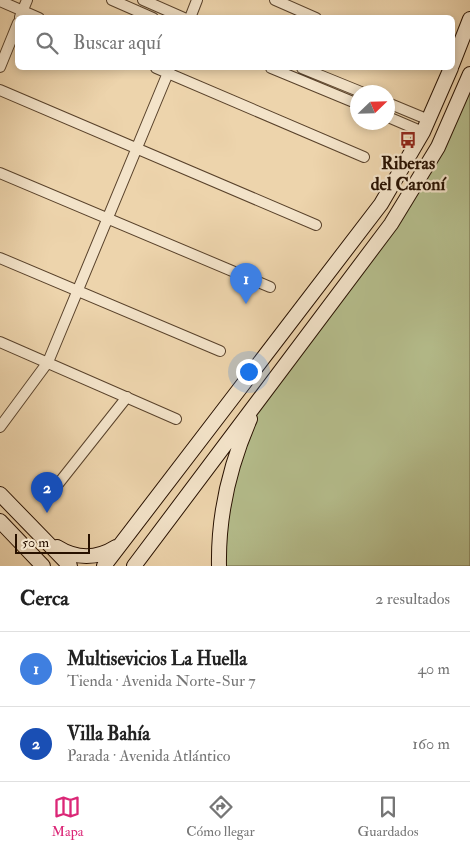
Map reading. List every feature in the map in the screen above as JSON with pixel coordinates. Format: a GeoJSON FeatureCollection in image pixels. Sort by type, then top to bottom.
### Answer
{"type":"FeatureCollection","features":[{"type":"Feature","properties":{"kind":"main road"},"geometry":{"type":"LineString","coordinates":[[455,58],[470,20]]}},
{"type":"Feature","properties":{"kind":"main road"},"geometry":{"type":"LineString","coordinates":[[104,566],[392,188],[426,126],[450,70]]}},
{"type":"Feature","properties":{"kind":"main road"},"geometry":{"type":"LineString","coordinates":[[134,566],[402,208],[438,146],[470,74]]}},
{"type":"Feature","properties":{"kind":"main road"},"geometry":{"type":"LineString","coordinates":[[219,566],[220,535],[227,486],[241,438],[257,400]]}},
{"type":"Feature","properties":{"kind":"main road"},"geometry":{"type":"LineString","coordinates":[[0,494],[70,566]]}},
{"type":"Feature","properties":{"kind":"main road"},"geometry":{"type":"LineString","coordinates":[[0,522],[43,566]]}},
{"type":"Feature","properties":{"kind":"main road"},"geometry":{"type":"LineString","coordinates":[[46,540],[63,551],[80,556],[100,555],[120,544]]}},
{"type":"Feature","properties":{"kind":"street"},"geometry":{"type":"LineString","coordinates":[[0,1],[21,14],[27,0]]}},
{"type":"Feature","properties":{"kind":"street"},"geometry":{"type":"LineString","coordinates":[[112,0],[146,15]]}},
{"type":"Feature","properties":{"kind":"street"},"geometry":{"type":"LineString","coordinates":[[143,0],[177,15]]}},
{"type":"Feature","properties":{"kind":"street"},"geometry":{"type":"LineString","coordinates":[[191,15],[197,0]]}},
{"type":"Feature","properties":{"kind":"street"},"geometry":{"type":"LineString","coordinates":[[275,0],[309,15]]}},
{"type":"Feature","properties":{"kind":"street"},"geometry":{"type":"LineString","coordinates":[[0,67],[15,30]]}},
{"type":"Feature","properties":{"kind":"street"},"geometry":{"type":"LineString","coordinates":[[0,427],[48,362],[169,70],[364,157]]}},
{"type":"Feature","properties":{"kind":"street"},"geometry":{"type":"LineString","coordinates":[[276,70],[350,101]]}},
{"type":"Feature","properties":{"kind":"street"},"geometry":{"type":"LineString","coordinates":[[307,70],[350,88]]}},
{"type":"Feature","properties":{"kind":"street"},"geometry":{"type":"LineString","coordinates":[[0,90],[316,225]]}},
{"type":"Feature","properties":{"kind":"street"},"geometry":{"type":"LineString","coordinates":[[395,107],[426,126]]}},
{"type":"Feature","properties":{"kind":"street"},"geometry":{"type":"LineString","coordinates":[[395,119],[426,126]]}},
{"type":"Feature","properties":{"kind":"street"},"geometry":{"type":"LineString","coordinates":[[0,173],[270,287]]}},
{"type":"Feature","properties":{"kind":"street"},"geometry":{"type":"LineString","coordinates":[[0,258],[220,351]]}},
{"type":"Feature","properties":{"kind":"street"},"geometry":{"type":"LineString","coordinates":[[0,342],[176,419]]}},
{"type":"Feature","properties":{"kind":"street"},"geometry":{"type":"LineString","coordinates":[[51,493],[127,396]]}},
{"type":"Feature","properties":{"kind":"green space"},"geometry":{"type":"Polygon","coordinates":[[[470,74],[470,566],[219,566],[220,535],[257,400],[379,241],[470,74]]]}},
{"type":"Feature","properties":{"kind":"place","name":"Riberas del Caroní"},"geometry":{"type":"Point","coordinates":[408,140]}},
{"type":"Feature","properties":{"kind":"place","name":"Multisevicios La Huella"},"geometry":{"type":"Point","coordinates":[246,304]}},
{"type":"Feature","properties":{"kind":"place","name":"Villa Bahía"},"geometry":{"type":"Point","coordinates":[47,513]}}]}
